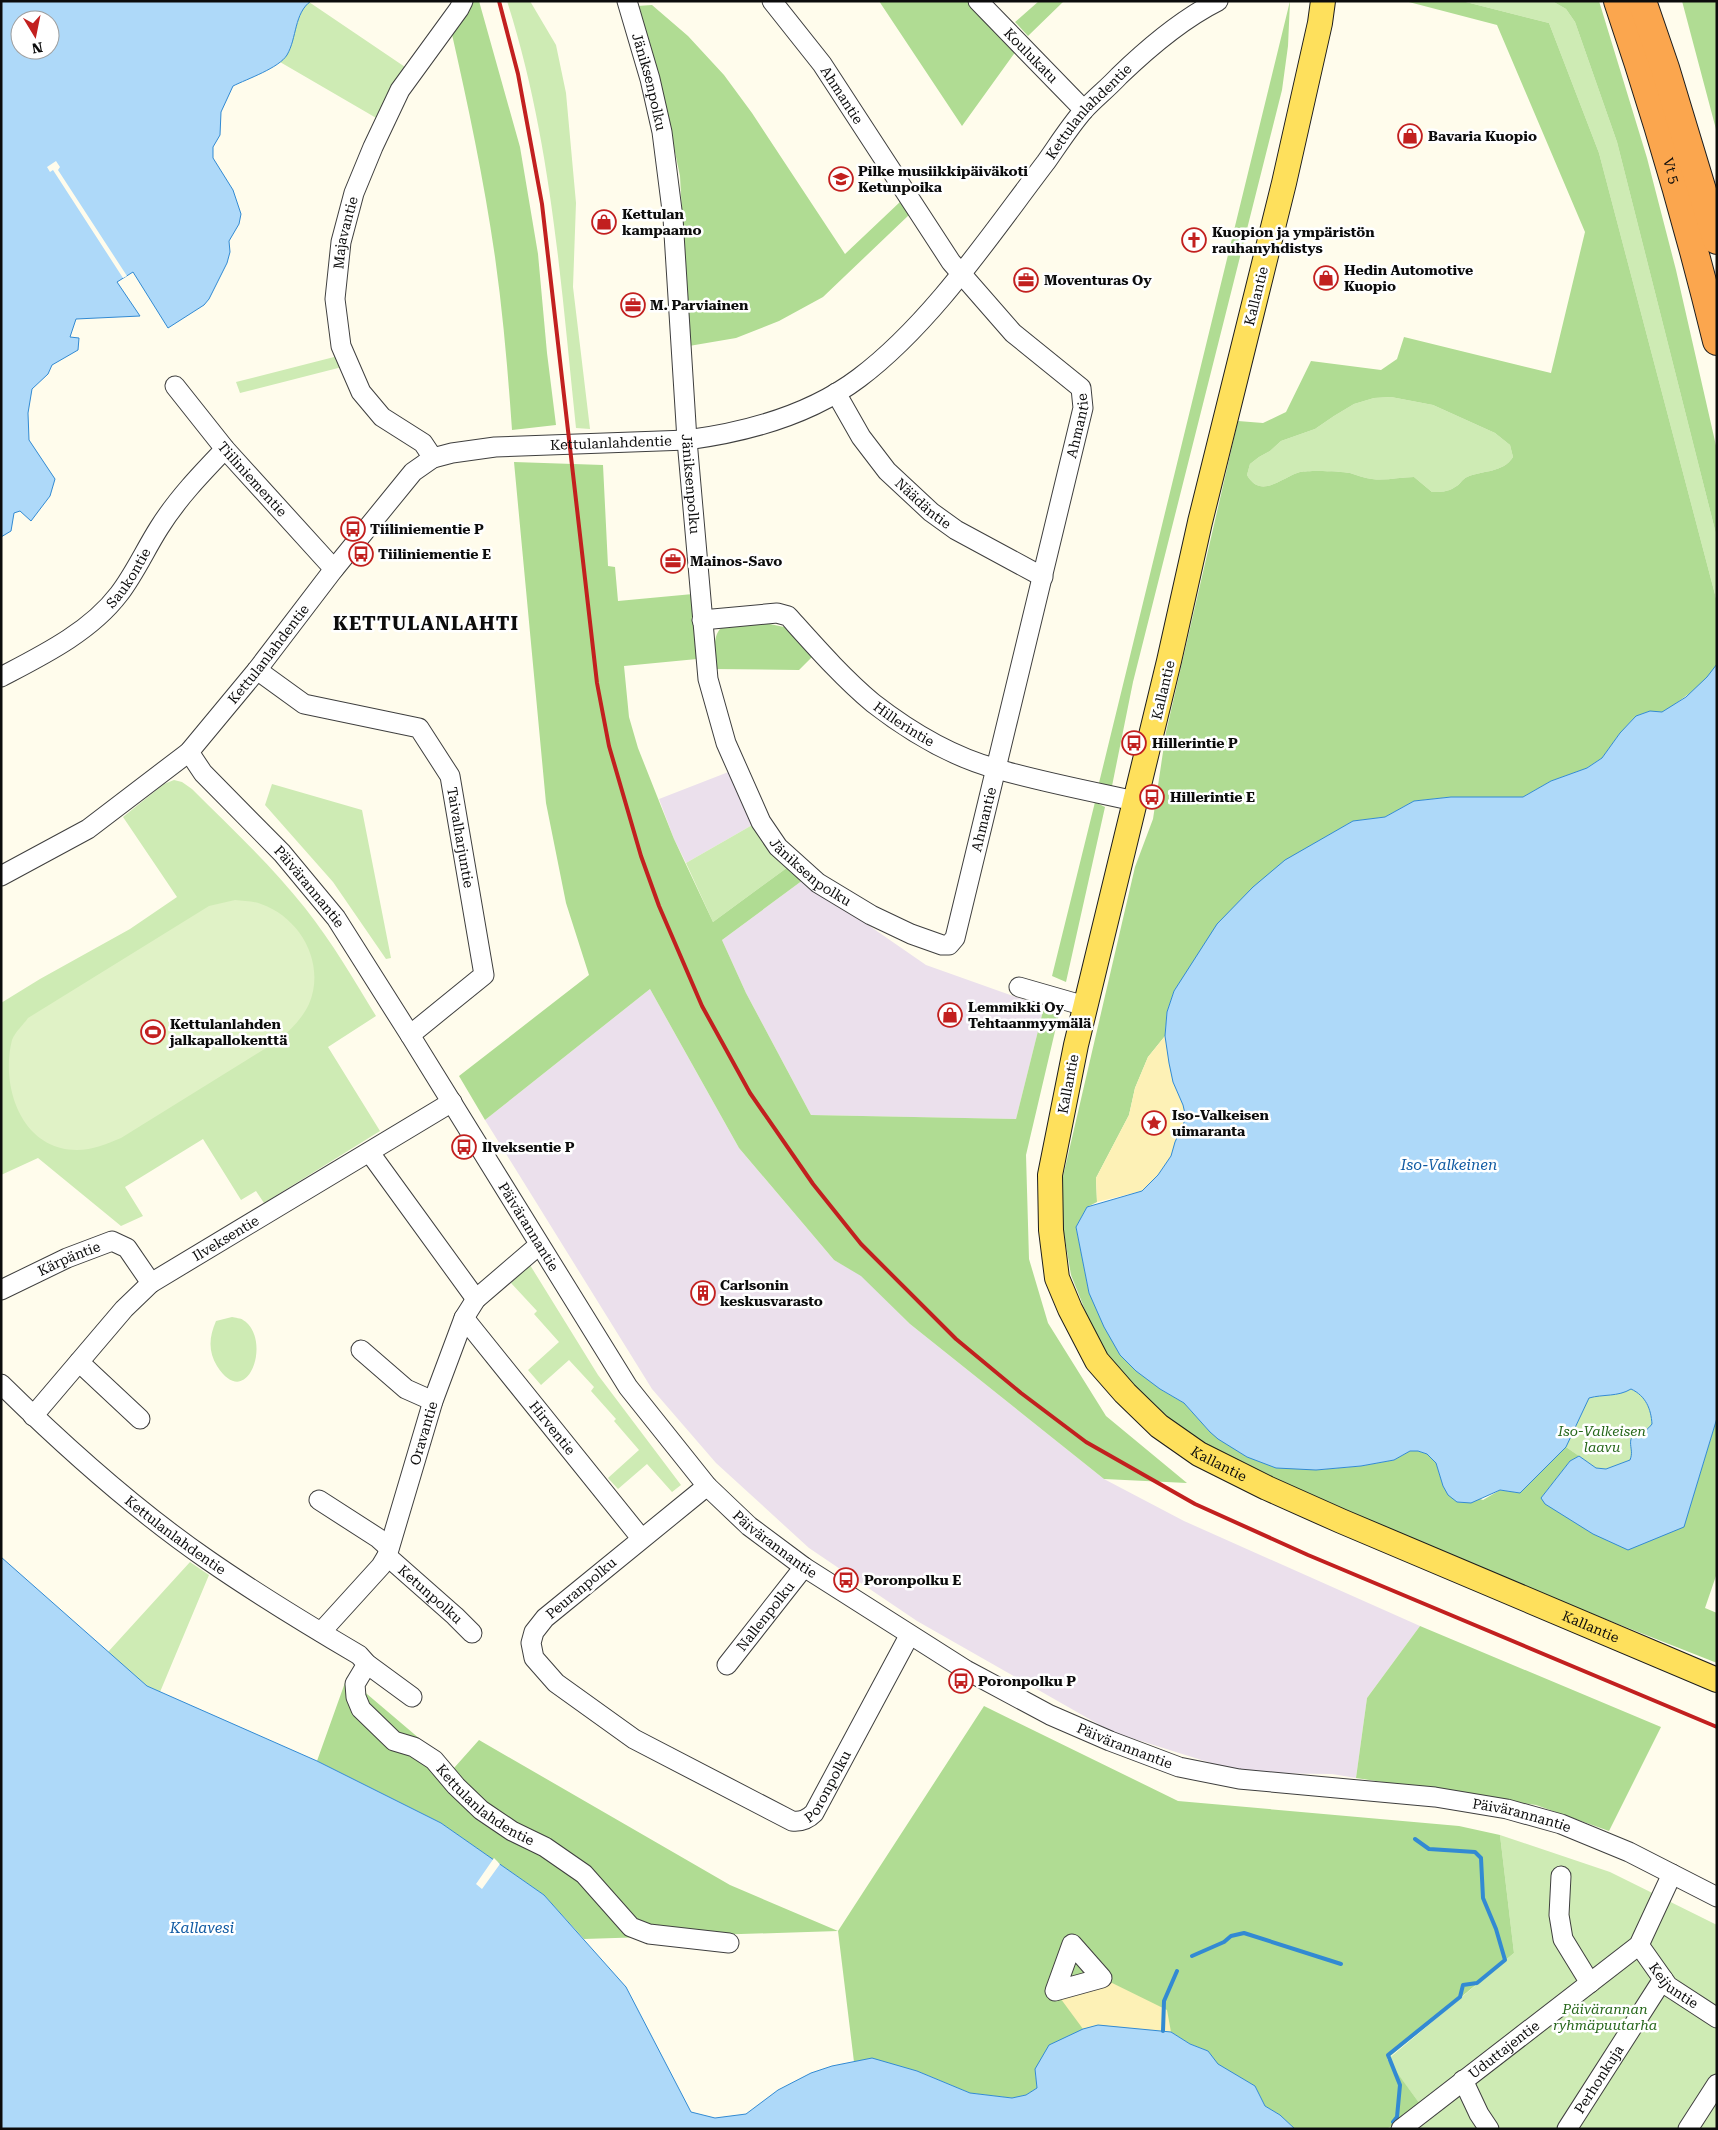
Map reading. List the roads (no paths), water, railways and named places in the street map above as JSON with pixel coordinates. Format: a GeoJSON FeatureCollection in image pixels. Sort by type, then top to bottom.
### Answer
{"type":"FeatureCollection","features":[{"type":"Feature","properties":{"kind":"highway","name":"Vt 5"},"geometry":{"type":"LineString","coordinates":[[1618,1],[1643,76],[1692,242],[1717,341]]}},
{"type":"Feature","properties":{"kind":"highway","name":"Vt 5"},"geometry":{"type":"LineString","coordinates":[[1642,1],[1665,68],[1717,240]]}},
{"type":"Feature","properties":{"kind":"main road","name":"Kallantie"},"geometry":{"type":"LineString","coordinates":[[1323,1],[1320,23],[1284,183],[1200,522],[1170,661],[1085,1006],[1050,1175],[1051,1230],[1057,1278],[1070,1309],[1097,1361],[1125,1393],[1159,1426],[1199,1454],[1267,1488],[1717,1680]]}},
{"type":"Feature","properties":{"kind":"street","name":"Majavantie"},"geometry":{"type":"LineString","coordinates":[[433,458],[423,443],[382,417],[361,392],[341,346],[335,299],[341,242],[354,193],[373,146],[400,90],[463,1]]}},
{"type":"Feature","properties":{"kind":"street","name":"Jäniksenpolku"},"geometry":{"type":"LineString","coordinates":[[627,1],[650,79],[664,151],[673,218],[687,440],[708,680],[726,743],[761,822],[778,847],[818,883],[871,915],[911,934],[942,945],[949,945]]}},
{"type":"Feature","properties":{"kind":"street","name":"Ahmantie"},"geometry":{"type":"LineString","coordinates":[[772,1],[822,64],[951,262],[1013,332],[1081,388],[1083,408],[1043,577],[955,938],[949,945]]}},
{"type":"Feature","properties":{"kind":"street","name":"Koulukatu"},"geometry":{"type":"LineString","coordinates":[[978,1],[1084,110]]}},
{"type":"Feature","properties":{"kind":"street","name":"Kettulanlahdentie"},"geometry":{"type":"LineString","coordinates":[[1,876],[88,829],[189,752],[257,670],[334,569],[413,472],[433,458],[452,452],[494,447],[687,440],[710,437],[762,425],[803,410],[858,379],[896,348],[961,273],[1084,110],[1142,54],[1178,26],[1218,1]]}},
{"type":"Feature","properties":{"kind":"street","name":"Tiiliniementie"},"geometry":{"type":"LineString","coordinates":[[175,386],[225,449],[334,569]]}},
{"type":"Feature","properties":{"kind":"street","name":"Näädäntie"},"geometry":{"type":"LineString","coordinates":[[836,393],[861,437],[888,471],[932,512],[956,530],[1043,577]]}},
{"type":"Feature","properties":{"kind":"street","name":"Saukontie"},"geometry":{"type":"LineString","coordinates":[[1,677],[44,655],[88,624],[118,595],[160,526],[188,488],[225,449]]}},
{"type":"Feature","properties":{"kind":"street","name":"Hillerintie"},"geometry":{"type":"LineString","coordinates":[[702,620],[777,613],[788,616],[843,675],[874,703],[912,730],[946,748],[996,769],[1134,801]]}},
{"type":"Feature","properties":{"kind":"street","name":"Taivalharjuntie"},"geometry":{"type":"LineString","coordinates":[[257,670],[304,704],[419,728],[450,776],[484,974],[410,1035]]}},
{"type":"Feature","properties":{"kind":"street","name":"Päivärannantie"},"geometry":{"type":"LineString","coordinates":[[189,752],[202,773],[282,853],[336,918],[628,1387],[707,1486],[749,1526],[804,1567],[909,1636],[966,1670],[1050,1715],[1179,1767],[1239,1779],[1435,1797],[1506,1809],[1560,1824],[1629,1852],[1717,1897]]}},
{"type":"Feature","properties":{"kind":"street"},"geometry":{"type":"LineString","coordinates":[[1019,987],[1085,1006]]}},
{"type":"Feature","properties":{"kind":"street","name":"Ilveksentie"},"geometry":{"type":"LineString","coordinates":[[33,1416],[124,1309],[151,1283],[452,1102]]}},
{"type":"Feature","properties":{"kind":"street"},"geometry":{"type":"LineString","coordinates":[[370,1152],[476,1299]]}},
{"type":"Feature","properties":{"kind":"street","name":"Kärpäntie"},"geometry":{"type":"LineString","coordinates":[[1,1290],[67,1258],[112,1241],[127,1248],[151,1283]]}},
{"type":"Feature","properties":{"kind":"street","name":"Oravantie"},"geometry":{"type":"LineString","coordinates":[[321,1632],[381,1566],[388,1552],[433,1401],[464,1318],[476,1299],[539,1245]]}},
{"type":"Feature","properties":{"kind":"street","name":"Hirventie"},"geometry":{"type":"LineString","coordinates":[[464,1318],[641,1538]]}},
{"type":"Feature","properties":{"kind":"street"},"geometry":{"type":"LineString","coordinates":[[361,1350],[406,1389],[433,1401]]}},
{"type":"Feature","properties":{"kind":"street"},"geometry":{"type":"LineString","coordinates":[[79,1362],[140,1419]]}},
{"type":"Feature","properties":{"kind":"street","name":"Kettulanlahdentie"},"geometry":{"type":"LineString","coordinates":[[1,1384],[33,1416],[122,1494],[208,1560],[359,1655],[366,1664],[412,1697]]}},
{"type":"Feature","properties":{"kind":"street","name":"Peuranpolku"},"geometry":{"type":"LineString","coordinates":[[662,1753],[634,1739],[556,1683],[534,1658],[531,1644],[534,1632],[545,1618],[707,1486]]}},
{"type":"Feature","properties":{"kind":"street","name":"Ketunpolku"},"geometry":{"type":"LineString","coordinates":[[319,1500],[378,1538],[388,1552],[472,1633]]}},
{"type":"Feature","properties":{"kind":"street","name":"Nallenpolku"},"geometry":{"type":"LineString","coordinates":[[727,1666],[804,1567]]}},
{"type":"Feature","properties":{"kind":"street","name":"Poronpolku"},"geometry":{"type":"LineString","coordinates":[[662,1753],[792,1821],[804,1820],[814,1814],[909,1636]]}},
{"type":"Feature","properties":{"kind":"street","name":"Kettulanlahdentie"},"geometry":{"type":"LineString","coordinates":[[366,1664],[355,1684],[356,1697],[361,1709],[394,1741],[414,1747],[434,1760],[480,1810],[544,1847],[584,1874],[630,1927],[649,1934],[729,1943]]}},
{"type":"Feature","properties":{"kind":"street","name":"Uduttajentie"},"geometry":{"type":"LineString","coordinates":[[1401,2129],[1639,1945],[1672,1874]]}},
{"type":"Feature","properties":{"kind":"street"},"geometry":{"type":"LineString","coordinates":[[1561,1876],[1559,1915],[1563,1939],[1590,1983]]}},
{"type":"Feature","properties":{"kind":"street","name":"Keijuntie"},"geometry":{"type":"LineString","coordinates":[[1639,1945],[1668,1986],[1717,2018]]}},
{"type":"Feature","properties":{"kind":"street","name":"Perhonkuja"},"geometry":{"type":"LineString","coordinates":[[1567,2129],[1663,1979]]}},
{"type":"Feature","properties":{"kind":"street"},"geometry":{"type":"LineString","coordinates":[[1463,2080],[1479,2114],[1489,2129]]}},
{"type":"Feature","properties":{"kind":"street"},"geometry":{"type":"LineString","coordinates":[[1688,2129],[1717,2084]]}},
{"type":"Feature","properties":{"kind":"water"},"geometry":{"type":"Polygon","coordinates":[[[1,1],[311,1],[301,12],[290,48],[283,60],[270,69],[233,86],[221,112],[220,135],[213,147],[213,158],[233,190],[241,214],[239,224],[229,241],[230,252],[227,263],[209,299],[204,305],[168,328],[133,272],[117,282],[140,316],[76,319],[70,337],[79,338],[78,350],[52,365],[48,374],[32,389],[28,413],[29,440],[55,479],[50,496],[31,521],[20,511],[14,513],[11,531],[1,537],[1,1]]]}},
{"type":"Feature","properties":{"kind":"water","name":"Iso-Valkeinen"},"geometry":{"type":"Polygon","coordinates":[[[1717,664],[1717,1418],[1684,1527],[1628,1550],[1593,1534],[1545,1504],[1541,1498],[1570,1461],[1579,1456],[1596,1468],[1606,1469],[1630,1460],[1631,1441],[1634,1434],[1638,1430],[1646,1430],[1652,1424],[1644,1399],[1631,1389],[1626,1392],[1589,1398],[1566,1447],[1520,1493],[1500,1490],[1471,1503],[1457,1502],[1448,1495],[1443,1486],[1436,1463],[1427,1454],[1418,1451],[1410,1451],[1394,1460],[1361,1466],[1316,1470],[1276,1468],[1247,1457],[1218,1439],[1184,1403],[1160,1389],[1136,1371],[1120,1355],[1104,1327],[1089,1293],[1076,1227],[1087,1207],[1142,1191],[1158,1175],[1171,1156],[1186,1118],[1183,1105],[1173,1082],[1165,1036],[1167,1012],[1174,991],[1217,924],[1253,887],[1285,860],[1353,821],[1385,817],[1414,801],[1451,797],[1523,797],[1551,781],[1587,768],[1602,758],[1620,733],[1636,716],[1650,711],[1662,712],[1686,697],[1707,677],[1717,664]]]}},
{"type":"Feature","properties":{"kind":"water","name":"Kallavesi"},"geometry":{"type":"Polygon","coordinates":[[[1,1557],[147,1686],[317,1761],[441,1823],[544,1895],[626,1987],[691,2112],[715,2118],[746,2114],[778,2090],[811,2073],[832,2066],[872,2058],[917,2071],[970,2093],[1012,2098],[1026,2095],[1037,2088],[1035,2069],[1049,2045],[1083,2029],[1098,2025],[1171,2032],[1190,2044],[1208,2051],[1218,2064],[1255,2086],[1265,2106],[1280,2115],[1295,2129],[1,2129],[1,1557]]]}},
{"type":"Feature","properties":{"kind":"waterway"},"geometry":{"type":"LineString","coordinates":[[1393,2122],[1397,2117],[1400,2085],[1388,2055],[1460,1997],[1463,1985],[1477,1983],[1505,1960],[1496,1929],[1483,1898],[1481,1858],[1475,1852],[1429,1849],[1415,1839]]}},
{"type":"Feature","properties":{"kind":"waterway"},"geometry":{"type":"LineString","coordinates":[[1192,1956],[1224,1942],[1231,1936],[1244,1933],[1341,1964]]}},
{"type":"Feature","properties":{"kind":"waterway"},"geometry":{"type":"LineString","coordinates":[[1163,2031],[1164,2001],[1177,1971]]}},
{"type":"Feature","properties":{"kind":"railway"},"geometry":{"type":"LineString","coordinates":[[499,1],[518,74],[542,204],[597,683],[609,746],[641,856],[659,906],[702,1006],[750,1093],[813,1184],[861,1244],[956,1339],[1021,1393],[1086,1442],[1195,1504],[1308,1555],[1717,1727]]}},
{"type":"Feature","properties":{"kind":"place","name":"Bavaria Kuopio"},"geometry":{"type":"Point","coordinates":[1410,136]}},
{"type":"Feature","properties":{"kind":"place","name":"Pilke musiikkipäiväkoti Ketunpoika"},"geometry":{"type":"Point","coordinates":[841,179]}},
{"type":"Feature","properties":{"kind":"place","name":"Kettulan kampaamo"},"geometry":{"type":"Point","coordinates":[604,222]}},
{"type":"Feature","properties":{"kind":"place","name":"Kuopion ja ympäristön rauhanyhdistys"},"geometry":{"type":"Point","coordinates":[1194,240]}},
{"type":"Feature","properties":{"kind":"place","name":"Hedin Automotive Kuopio"},"geometry":{"type":"Point","coordinates":[1326,278]}},
{"type":"Feature","properties":{"kind":"place","name":"Moventuras Oy"},"geometry":{"type":"Point","coordinates":[1026,280]}},
{"type":"Feature","properties":{"kind":"place","name":"M. Parviainen"},"geometry":{"type":"Point","coordinates":[633,305]}},
{"type":"Feature","properties":{"kind":"place","name":"Tiiliniementie P"},"geometry":{"type":"Point","coordinates":[353,529]}},
{"type":"Feature","properties":{"kind":"place","name":"Tiiliniementie E"},"geometry":{"type":"Point","coordinates":[361,554]}},
{"type":"Feature","properties":{"kind":"place","name":"Mainos-Savo"},"geometry":{"type":"Point","coordinates":[673,561]}},
{"type":"Feature","properties":{"kind":"place","name":"Hillerintie P"},"geometry":{"type":"Point","coordinates":[1134,743]}},
{"type":"Feature","properties":{"kind":"place","name":"Hillerintie E"},"geometry":{"type":"Point","coordinates":[1152,797]}},
{"type":"Feature","properties":{"kind":"place","name":"Lemmikki Oy Tehtaanmyymälä"},"geometry":{"type":"Point","coordinates":[950,1015]}},
{"type":"Feature","properties":{"kind":"place","name":"Kettulanlahden jalkapallokenttä"},"geometry":{"type":"Point","coordinates":[153,1032]}},
{"type":"Feature","properties":{"kind":"place","name":"Iso-Valkeisen uimaranta"},"geometry":{"type":"Point","coordinates":[1154,1123]}},
{"type":"Feature","properties":{"kind":"place","name":"Ilveksentie P"},"geometry":{"type":"Point","coordinates":[464,1147]}},
{"type":"Feature","properties":{"kind":"place","name":"Carlsonin keskusvarasto"},"geometry":{"type":"Point","coordinates":[703,1293]}},
{"type":"Feature","properties":{"kind":"place","name":"Poronpolku E"},"geometry":{"type":"Point","coordinates":[846,1580]}},
{"type":"Feature","properties":{"kind":"place","name":"Poronpolku P"},"geometry":{"type":"Point","coordinates":[961,1681]}},
{"type":"Feature","properties":{"kind":"district","name":"KETTULANLAHTI"},"geometry":{"type":"Point","coordinates":[426,623]}},
{"type":"Feature","properties":{"kind":"park label","name":"Iso-Valkeisen laavu"},"geometry":{"type":"Point","coordinates":[1602,1439]}},
{"type":"Feature","properties":{"kind":"park label","name":"Päivärannan ryhmäpuutarha"},"geometry":{"type":"Point","coordinates":[1605,2018]}}]}
